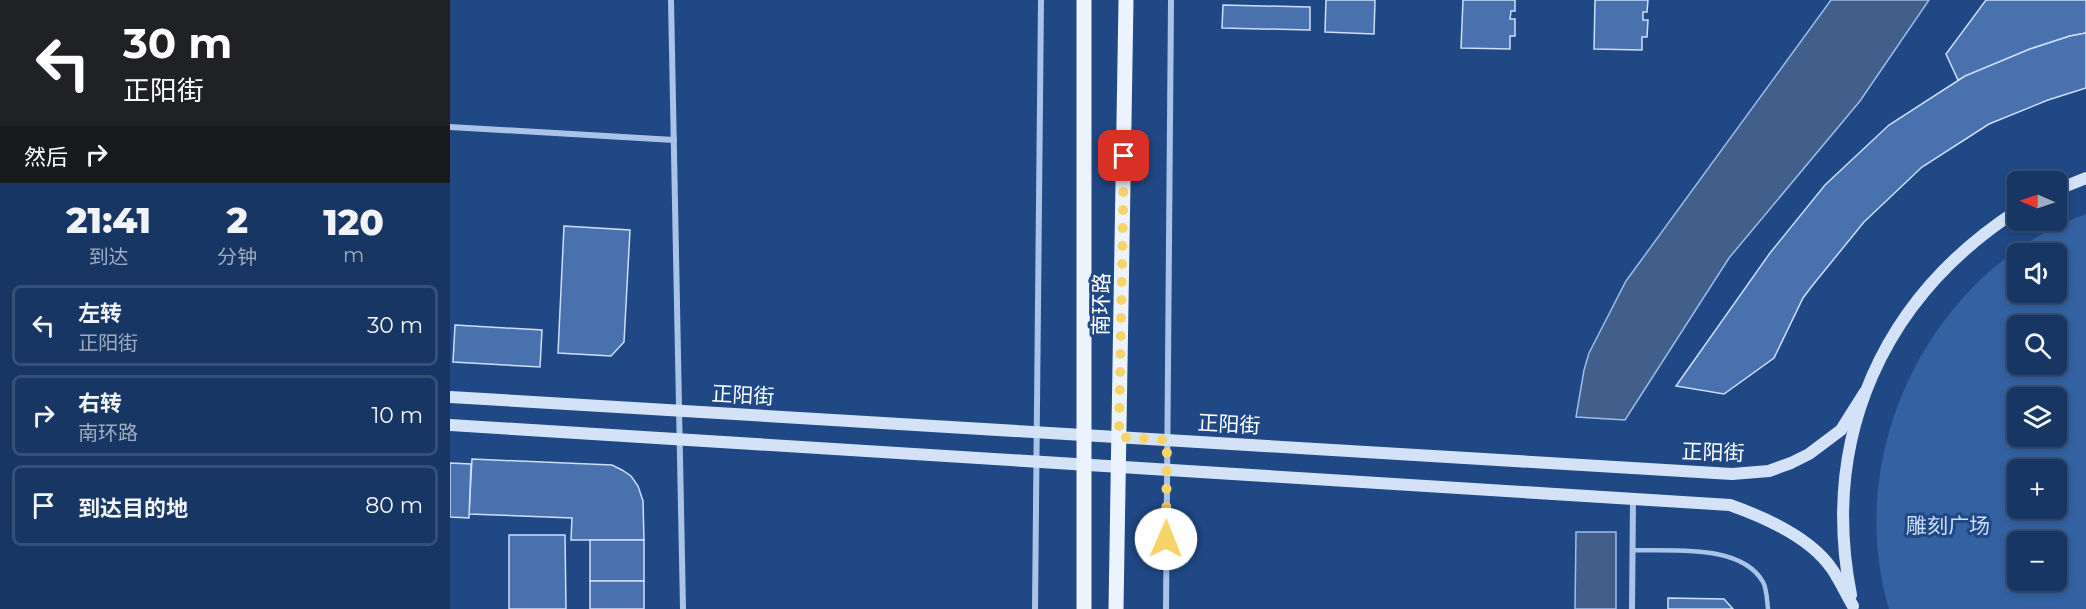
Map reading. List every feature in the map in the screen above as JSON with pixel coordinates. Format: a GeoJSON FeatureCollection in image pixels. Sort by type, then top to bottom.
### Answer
{"type":"FeatureCollection","features":[{"type":"Feature","properties":{"kind":"main road","name":"南环路"},"geometry":{"type":"LineString","coordinates":[[1084,0],[1084,609]]}},
{"type":"Feature","properties":{"kind":"main road","name":"南环路"},"geometry":{"type":"LineString","coordinates":[[1116,609],[1126,0]]}},
{"type":"Feature","properties":{"kind":"main road"},"geometry":{"type":"LineString","coordinates":[[2067,186],[2086,178]]}},
{"type":"Feature","properties":{"kind":"main road"},"geometry":{"type":"LineString","coordinates":[[1853,608],[1842,535],[1843,499],[1848,453],[1865,393],[1897,328],[1917,299],[1965,248],[2007,217]]}},
{"type":"Feature","properties":{"kind":"main road","name":"正阳街"},"geometry":{"type":"LineString","coordinates":[[450,397],[1750,474],[1769,471],[1791,463],[1826,442],[1841,430],[1865,393]]}},
{"type":"Feature","properties":{"kind":"main road"},"geometry":{"type":"LineString","coordinates":[[450,425],[1730,504],[1765,518],[1801,540],[1832,568],[1853,608]]}},
{"type":"Feature","properties":{"kind":"street"},"geometry":{"type":"LineString","coordinates":[[671,0],[683,609]]}},
{"type":"Feature","properties":{"kind":"street"},"geometry":{"type":"LineString","coordinates":[[1035,609],[1041,0]]}},
{"type":"Feature","properties":{"kind":"street"},"geometry":{"type":"LineString","coordinates":[[1166,609],[1171,0]]}},
{"type":"Feature","properties":{"kind":"street"},"geometry":{"type":"LineString","coordinates":[[450,127],[674,140]]}},
{"type":"Feature","properties":{"kind":"street"},"geometry":{"type":"LineString","coordinates":[[1632,609],[1633,499]]}},
{"type":"Feature","properties":{"kind":"lane"},"geometry":{"type":"LineString","coordinates":[[1632,550],[1710,553],[1735,558],[1756,572],[1763,582],[1768,609]]}},
{"type":"Feature","properties":{"kind":"green space","name":"雕刻广场"},"geometry":{"type":"Polygon","coordinates":[[[2086,214],[2086,609],[1889,609],[1878,549],[1878,489],[1890,430],[1912,374],[1943,322],[1983,277],[2007,259],[2007,303],[2067,303],[2067,243],[2028,243],[2051,231],[2067,231],[2067,223],[2086,214]]]}},
{"type":"Feature","properties":{"kind":"shaded area"},"geometry":{"type":"Polygon","coordinates":[[[1831,0],[1929,0],[1860,101],[1729,258],[1625,420],[1576,417],[1589,353],[1626,281],[1831,0]]]}},
{"type":"Feature","properties":{"kind":"shaded area"},"geometry":{"type":"Polygon","coordinates":[[[1576,532],[1616,532],[1616,609],[1575,609],[1576,532]]]}},
{"type":"Feature","properties":{"kind":"building"},"geometry":{"type":"Polygon","coordinates":[[[1326,0],[1375,0],[1374,34],[1325,32],[1326,0]]]}},
{"type":"Feature","properties":{"kind":"building"},"geometry":{"type":"Polygon","coordinates":[[[1463,0],[1515,0],[1515,11],[1511,11],[1510,19],[1515,19],[1515,36],[1510,36],[1510,49],[1461,48],[1463,0]]]}},
{"type":"Feature","properties":{"kind":"building"},"geometry":{"type":"Polygon","coordinates":[[[1595,0],[1648,0],[1647,12],[1643,12],[1643,20],[1648,20],[1647,37],[1642,37],[1642,50],[1594,49],[1595,0]]]}},
{"type":"Feature","properties":{"kind":"building"},"geometry":{"type":"Polygon","coordinates":[[[1986,0],[2086,0],[2086,33],[2030,49],[1958,80],[1946,54],[1986,0]]]}},
{"type":"Feature","properties":{"kind":"building"},"geometry":{"type":"Polygon","coordinates":[[[1223,5],[1310,7],[1310,30],[1222,28],[1223,5]]]}},
{"type":"Feature","properties":{"kind":"building"},"geometry":{"type":"Polygon","coordinates":[[[2086,33],[2086,88],[2048,100],[1989,124],[1922,167],[1864,222],[1812,286],[1803,298],[1774,358],[1724,394],[1676,386],[1770,253],[1825,185],[1889,125],[1965,76],[2030,49],[2086,33]]]}},
{"type":"Feature","properties":{"kind":"building"},"geometry":{"type":"Polygon","coordinates":[[[564,226],[630,230],[624,342],[611,356],[558,353],[564,226]]]}},
{"type":"Feature","properties":{"kind":"building"},"geometry":{"type":"Polygon","coordinates":[[[455,325],[542,330],[540,367],[453,362],[455,325]]]}},
{"type":"Feature","properties":{"kind":"building"},"geometry":{"type":"Polygon","coordinates":[[[472,459],[612,465],[631,476],[638,486],[643,501],[644,540],[571,540],[572,518],[469,514],[472,459]]]}},
{"type":"Feature","properties":{"kind":"building"},"geometry":{"type":"Polygon","coordinates":[[[450,463],[471,464],[469,518],[450,517],[450,463]]]}},
{"type":"Feature","properties":{"kind":"building"},"geometry":{"type":"Polygon","coordinates":[[[509,535],[565,535],[566,609],[509,609],[509,535]]]}},
{"type":"Feature","properties":{"kind":"building"},"geometry":{"type":"Polygon","coordinates":[[[590,540],[644,540],[644,581],[590,581],[590,540]]]}},
{"type":"Feature","properties":{"kind":"building"},"geometry":{"type":"Polygon","coordinates":[[[590,581],[644,581],[644,609],[590,609],[590,581]]]}},
{"type":"Feature","properties":{"kind":"building"},"geometry":{"type":"Polygon","coordinates":[[[1668,598],[1724,599],[1733,609],[1668,609],[1668,598]]]}},
{"type":"Feature","properties":{"kind":"route"},"geometry":{"type":"LineString","coordinates":[[1124,156],[1119,437],[1167,440],[1166,539]]}}]}
